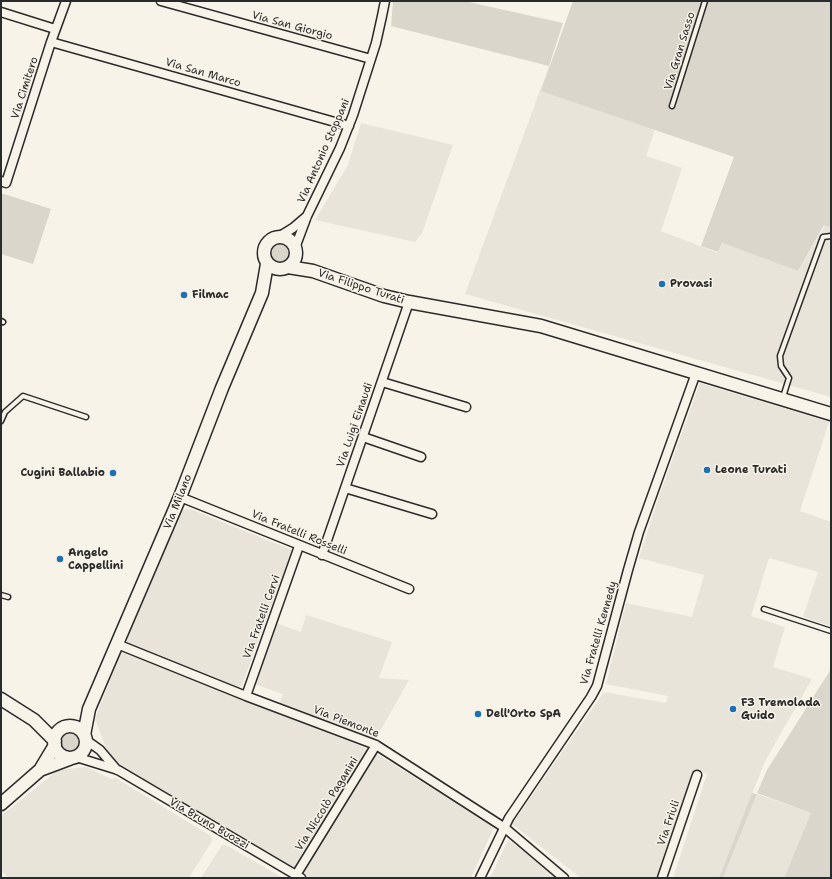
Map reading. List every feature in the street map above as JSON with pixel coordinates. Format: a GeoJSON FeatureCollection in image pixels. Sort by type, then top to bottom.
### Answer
{"type":"FeatureCollection","features":[{"type":"Feature","properties":{"kind":"street","name":"Via Cimitero"},"geometry":{"type":"LineString","coordinates":[[4,182],[32,102],[55,29],[66,1]]}},
{"type":"Feature","properties":{"kind":"street","name":"Via San Giorgio"},"geometry":{"type":"LineString","coordinates":[[161,1],[371,59]]}},
{"type":"Feature","properties":{"kind":"street","name":"Via Antonio Stoppani"},"geometry":{"type":"LineString","coordinates":[[296,250],[307,216],[349,126],[371,59],[381,21],[384,1]]}},
{"type":"Feature","properties":{"kind":"street"},"geometry":{"type":"LineString","coordinates":[[1,12],[55,29]]}},
{"type":"Feature","properties":{"kind":"street","name":"Via San Marco"},"geometry":{"type":"LineString","coordinates":[[51,42],[349,126]]}},
{"type":"Feature","properties":{"kind":"street","name":"Via Antonio Stoppani"},"geometry":{"type":"LineString","coordinates":[[280,236],[293,228],[307,216]]}},
{"type":"Feature","properties":{"kind":"street"},"geometry":{"type":"LineString","coordinates":[[280,236],[289,240],[296,250],[294,261],[285,268],[277,270],[268,264],[263,254],[264,249],[270,240],[280,236]]}},
{"type":"Feature","properties":{"kind":"street","name":"Via Filippo Turati"},"geometry":{"type":"LineString","coordinates":[[296,250],[303,262],[313,271]]}},
{"type":"Feature","properties":{"kind":"street","name":"Via Milano"},"geometry":{"type":"LineString","coordinates":[[85,738],[89,709],[180,497],[222,388],[262,293],[268,264]]}},
{"type":"Feature","properties":{"kind":"street","name":"Via Filippo Turati"},"geometry":{"type":"LineString","coordinates":[[285,268],[313,271],[384,296],[410,302],[541,326],[831,414]]}},
{"type":"Feature","properties":{"kind":"street","name":"Via Milano"},"geometry":{"type":"LineString","coordinates":[[262,293],[273,279],[285,268]]}},
{"type":"Feature","properties":{"kind":"street","name":"Via Luigi Einaudi"},"geometry":{"type":"LineString","coordinates":[[322,555],[410,302]]}},
{"type":"Feature","properties":{"kind":"street","name":"Via Fratelli Kennedy"},"geometry":{"type":"LineString","coordinates":[[480,878],[509,818],[597,686],[626,574],[639,532],[696,373]]}},
{"type":"Feature","properties":{"kind":"street"},"geometry":{"type":"LineString","coordinates":[[382,382],[466,407]]}},
{"type":"Feature","properties":{"kind":"street"},"geometry":{"type":"LineString","coordinates":[[363,437],[421,457]]}},
{"type":"Feature","properties":{"kind":"street"},"geometry":{"type":"LineString","coordinates":[[345,488],[432,514]]}},
{"type":"Feature","properties":{"kind":"street","name":"Via Fratelli Rosselli"},"geometry":{"type":"LineString","coordinates":[[180,497],[409,590]]}},
{"type":"Feature","properties":{"kind":"street","name":"Via Fratelli Cervi"},"geometry":{"type":"LineString","coordinates":[[246,696],[299,546]]}},
{"type":"Feature","properties":{"kind":"street","name":"Via Piemonte"},"geometry":{"type":"LineString","coordinates":[[117,644],[246,696],[376,745],[505,828],[564,878]]}},
{"type":"Feature","properties":{"kind":"street"},"geometry":{"type":"LineString","coordinates":[[1,699],[34,720],[55,743],[59,753],[63,756],[74,757]]}},
{"type":"Feature","properties":{"kind":"street","name":"Via Milano"},"geometry":{"type":"LineString","coordinates":[[66,728],[89,709]]}},
{"type":"Feature","properties":{"kind":"street"},"geometry":{"type":"LineString","coordinates":[[34,720],[66,728],[78,729],[85,738],[84,750],[74,757],[40,770]]}},
{"type":"Feature","properties":{"kind":"street"},"geometry":{"type":"LineString","coordinates":[[1,804],[40,770],[55,743],[56,736],[66,728]]}},
{"type":"Feature","properties":{"kind":"street","name":"Via Bruno Buozzi"},"geometry":{"type":"LineString","coordinates":[[85,738],[100,750],[118,770]]}},
{"type":"Feature","properties":{"kind":"street","name":"Via Niccolò Paganini"},"geometry":{"type":"LineString","coordinates":[[299,877],[376,745]]}},
{"type":"Feature","properties":{"kind":"street","name":"Via Bruno Buozzi"},"geometry":{"type":"LineString","coordinates":[[74,757],[118,770],[299,877]]}},
{"type":"Feature","properties":{"kind":"street","name":"Via Friuli"},"geometry":{"type":"LineString","coordinates":[[662,878],[697,775]]}},
{"type":"Feature","properties":{"kind":"lane","name":"Via Gran Sasso"},"geometry":{"type":"LineString","coordinates":[[672,106],[705,1]]}},
{"type":"Feature","properties":{"kind":"lane"},"geometry":{"type":"LineString","coordinates":[[782,400],[789,378],[781,366],[780,356],[823,237],[831,236]]}},
{"type":"Feature","properties":{"kind":"lane"},"geometry":{"type":"LineString","coordinates":[[1,421],[5,412],[24,396],[86,417]]}},
{"type":"Feature","properties":{"kind":"lane"},"geometry":{"type":"LineString","coordinates":[[1,595],[8,597]]}},
{"type":"Feature","properties":{"kind":"lane"},"geometry":{"type":"LineString","coordinates":[[764,610],[831,631]]}},
{"type":"Feature","properties":{"kind":"shaded area"},"geometry":{"type":"Polygon","coordinates":[[[393,1],[464,1],[563,23],[549,66],[391,26],[393,1]]]}},
{"type":"Feature","properties":{"kind":"shaded area"},"geometry":{"type":"Polygon","coordinates":[[[573,1],[831,1],[831,227],[824,225],[798,271],[722,243],[718,252],[701,246],[734,157],[541,91],[573,1]]]}},
{"type":"Feature","properties":{"kind":"shaded area"},"geometry":{"type":"Polygon","coordinates":[[[549,66],[664,103],[646,156],[682,168],[661,231],[718,253],[722,243],[798,271],[825,225],[831,227],[831,397],[465,294],[549,66]]]}},
{"type":"Feature","properties":{"kind":"shaded area"},"geometry":{"type":"Polygon","coordinates":[[[361,123],[453,145],[422,233],[415,242],[315,220],[348,165],[361,123]]]}},
{"type":"Feature","properties":{"kind":"shaded area"},"geometry":{"type":"Polygon","coordinates":[[[1,193],[51,209],[33,264],[1,254],[1,193]]]}},
{"type":"Feature","properties":{"kind":"shaded area"},"geometry":{"type":"Polygon","coordinates":[[[279,243],[286,246],[289,253],[286,260],[279,263],[272,260],[269,253],[272,246],[279,243]]]}},
{"type":"Feature","properties":{"kind":"shaded area"},"geometry":{"type":"Polygon","coordinates":[[[700,383],[829,422],[800,511],[831,522],[831,626],[803,617],[818,572],[769,558],[751,616],[785,627],[773,667],[812,679],[765,761],[719,878],[673,878],[707,774],[695,770],[659,878],[581,878],[512,824],[604,692],[666,703],[668,696],[606,684],[626,603],[692,617],[704,575],[639,558],[656,505],[700,383]]]}},
{"type":"Feature","properties":{"kind":"shaded area"},"geometry":{"type":"Polygon","coordinates":[[[190,509],[292,550],[242,685],[238,688],[132,647],[127,643],[128,637],[181,510],[190,509]]]}},
{"type":"Feature","properties":{"kind":"shaded area"},"geometry":{"type":"Polygon","coordinates":[[[306,615],[392,642],[379,678],[409,680],[375,740],[279,704],[283,694],[254,684],[276,623],[301,632],[306,615]]]}},
{"type":"Feature","properties":{"kind":"shaded area"},"geometry":{"type":"Polygon","coordinates":[[[121,652],[361,746],[377,754],[494,827],[471,878],[309,878],[120,765],[107,751],[95,719],[121,652]]]}},
{"type":"Feature","properties":{"kind":"shaded area"},"geometry":{"type":"Polygon","coordinates":[[[831,669],[831,878],[784,878],[811,813],[757,793],[767,770],[831,669]]]}},
{"type":"Feature","properties":{"kind":"shaded area"},"geometry":{"type":"Polygon","coordinates":[[[66,733],[74,733],[79,738],[77,749],[74,751],[66,751],[61,746],[61,738],[66,733]]]}},
{"type":"Feature","properties":{"kind":"shaded area"},"geometry":{"type":"Polygon","coordinates":[[[86,767],[111,779],[116,778],[211,836],[212,841],[189,878],[8,878],[1,870],[1,816],[58,770],[86,767]]]}},
{"type":"Feature","properties":{"kind":"shaded area"},"geometry":{"type":"Polygon","coordinates":[[[752,793],[757,794],[723,878],[719,878],[752,793]]]}},
{"type":"Feature","properties":{"kind":"shaded area"},"geometry":{"type":"Polygon","coordinates":[[[757,794],[811,813],[784,878],[723,878],[757,794]]]}},
{"type":"Feature","properties":{"kind":"shaded area"},"geometry":{"type":"Polygon","coordinates":[[[508,840],[560,878],[490,878],[508,840]]]}},
{"type":"Feature","properties":{"kind":"shaded area"},"geometry":{"type":"Polygon","coordinates":[[[222,845],[226,845],[283,878],[201,878],[222,845]]]}},
{"type":"Feature","properties":{"kind":"place","name":"Provasi"},"geometry":{"type":"Point","coordinates":[662,284]}},
{"type":"Feature","properties":{"kind":"place","name":"Filmac"},"geometry":{"type":"Point","coordinates":[184,295]}},
{"type":"Feature","properties":{"kind":"place","name":"Leone Turati"},"geometry":{"type":"Point","coordinates":[707,470]}},
{"type":"Feature","properties":{"kind":"place","name":"Cugini Ballabio"},"geometry":{"type":"Point","coordinates":[113,473]}},
{"type":"Feature","properties":{"kind":"place","name":"Angelo Cappellini"},"geometry":{"type":"Point","coordinates":[60,559]}},
{"type":"Feature","properties":{"kind":"place","name":"F3 Tremolada Guido"},"geometry":{"type":"Point","coordinates":[733,709]}},
{"type":"Feature","properties":{"kind":"place","name":"Dell'Orto SpA"},"geometry":{"type":"Point","coordinates":[478,714]}}]}
